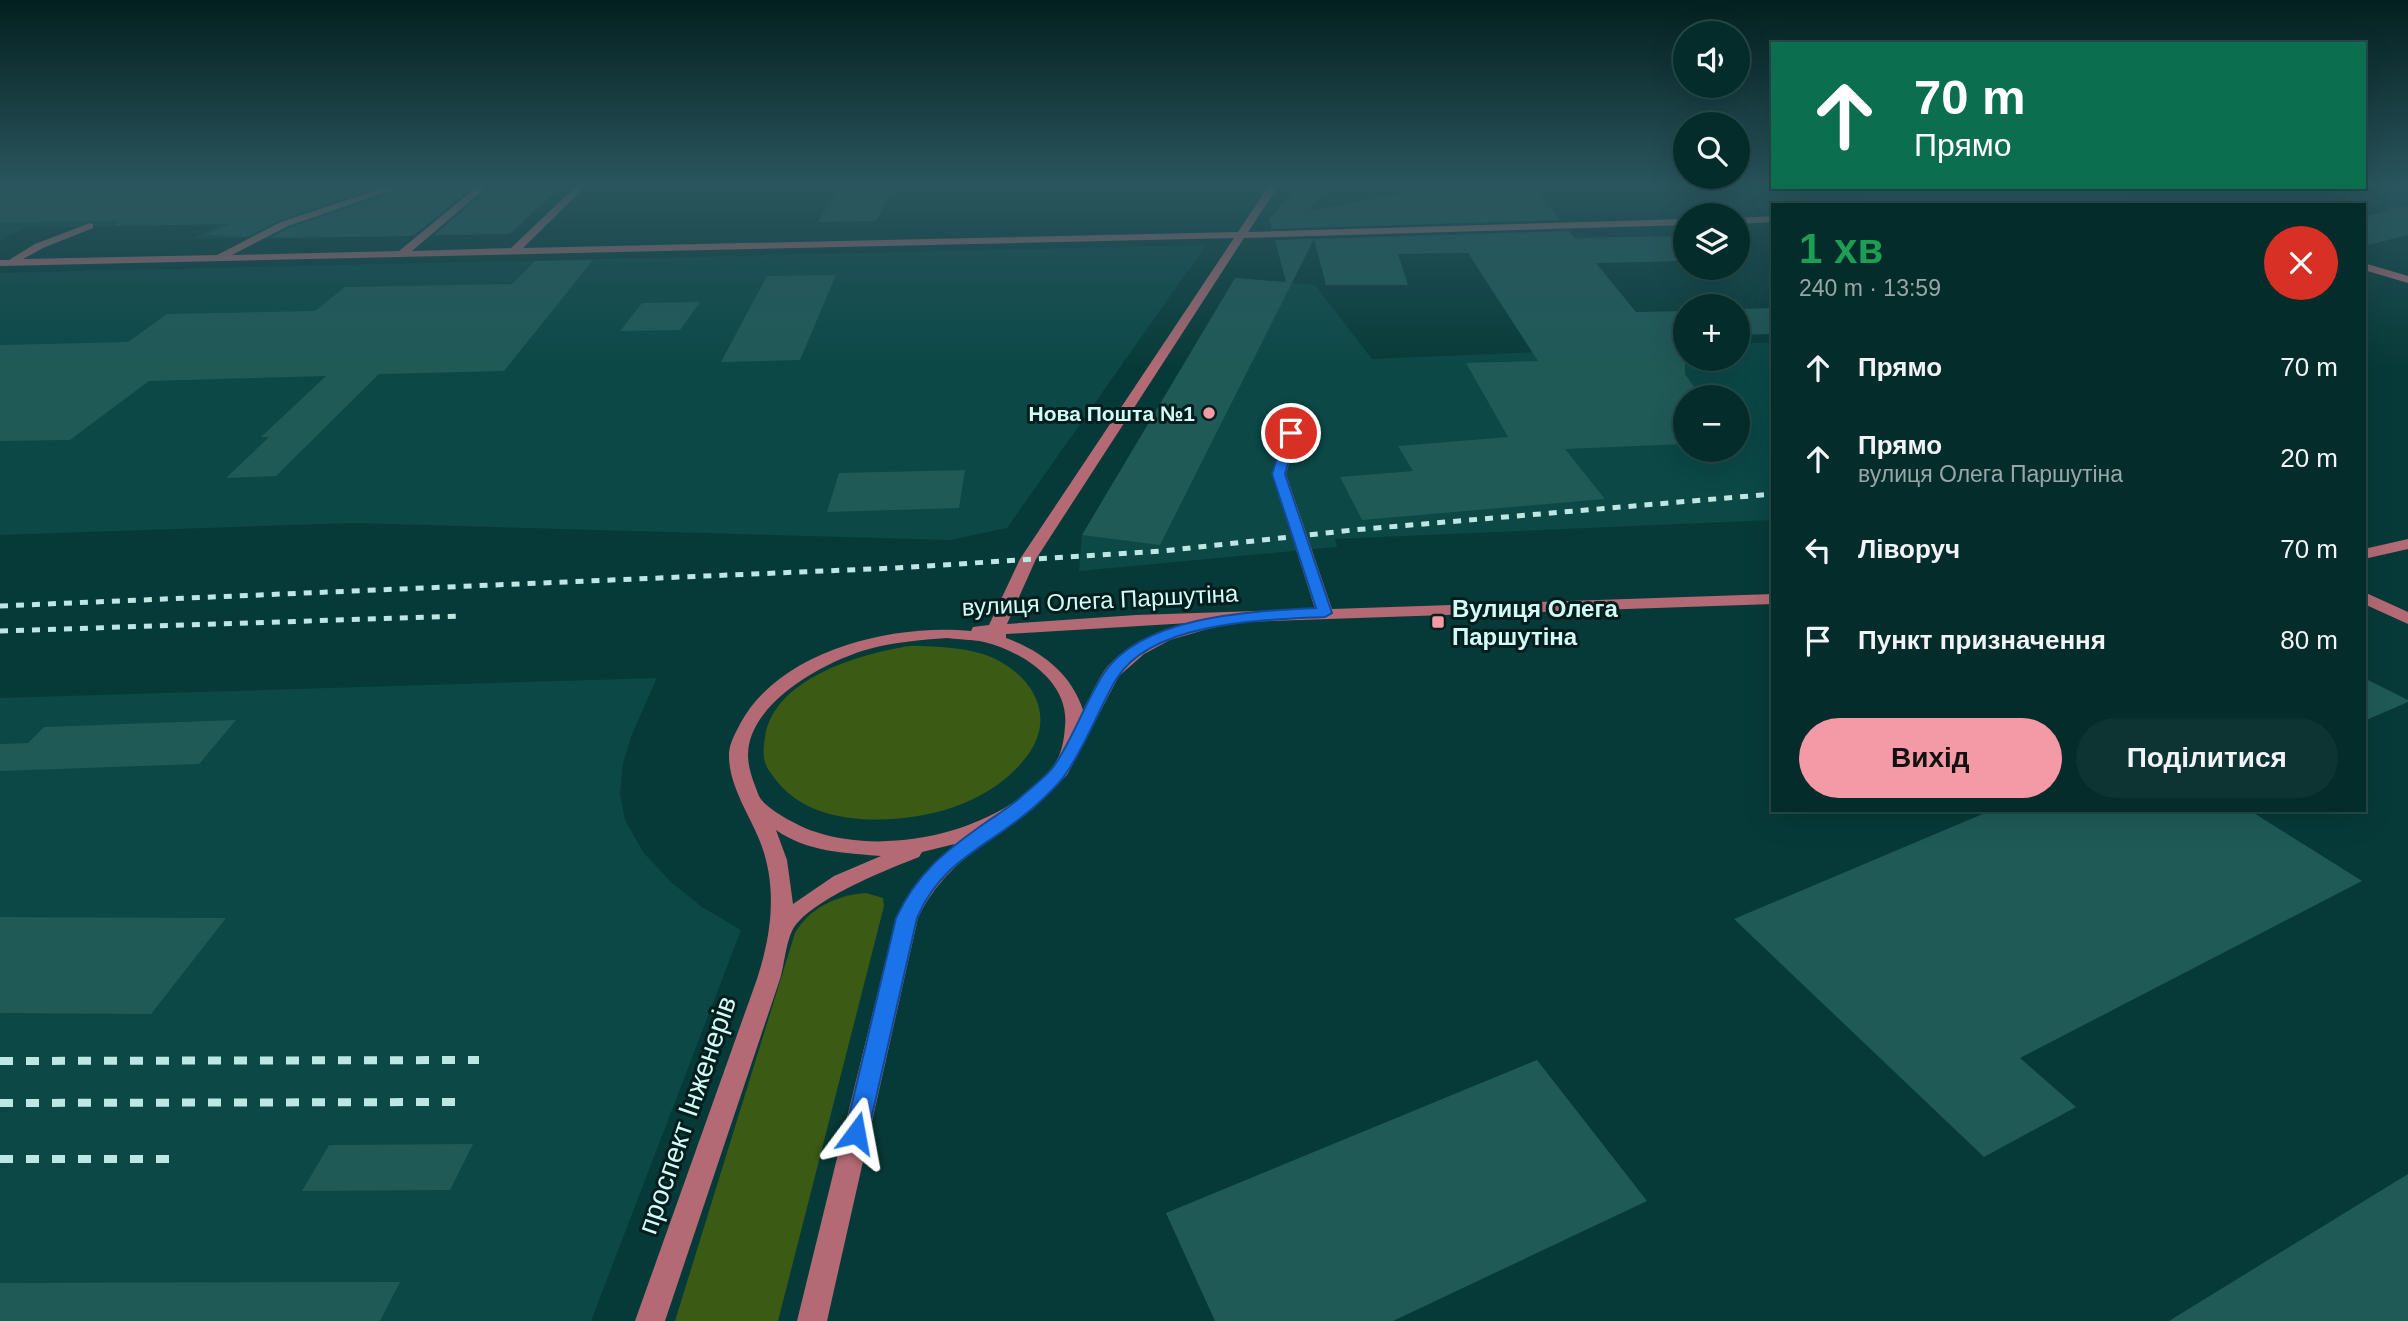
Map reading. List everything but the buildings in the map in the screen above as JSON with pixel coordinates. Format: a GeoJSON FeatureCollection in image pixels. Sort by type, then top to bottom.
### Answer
{"type":"FeatureCollection","features":[{"type":"Feature","properties":{"kind":"street"},"geometry":{"type":"LineString","coordinates":[[5,263],[40,247]]}},
{"type":"Feature","properties":{"kind":"street"},"geometry":{"type":"LineString","coordinates":[[219,258],[236,247]]}},
{"type":"Feature","properties":{"kind":"street"},"geometry":{"type":"LineString","coordinates":[[403,253],[411,247]]}},
{"type":"Feature","properties":{"kind":"street"},"geometry":{"type":"LineString","coordinates":[[514,251],[518,247]]}},
{"type":"Feature","properties":{"kind":"street"},"geometry":{"type":"LineString","coordinates":[[5,263],[725,247]]}},
{"type":"Feature","properties":{"kind":"street"},"geometry":{"type":"LineString","coordinates":[[1072,746],[1075,712],[1061,681],[1033,657],[998,635],[1028,559],[1233,247]]}},
{"type":"Feature","properties":{"kind":"street"},"geometry":{"type":"LineString","coordinates":[[2366,267],[2408,280]]}},
{"type":"Feature","properties":{"kind":"street"},"geometry":{"type":"LineString","coordinates":[[1297,413],[1279,474],[1325,613]]}},
{"type":"Feature","properties":{"kind":"street"},"geometry":{"type":"LineString","coordinates":[[2366,554],[2408,544]]}},
{"type":"Feature","properties":{"kind":"street"},"geometry":{"type":"LineString","coordinates":[[2366,598],[2408,619]]}},
{"type":"Feature","properties":{"kind":"street","name":"вулиця Олега Паршутіна"},"geometry":{"type":"LineString","coordinates":[[998,635],[1254,615],[1771,599]]}},
{"type":"Feature","properties":{"kind":"street","name":"вулиця Олега Паршутіна"},"geometry":{"type":"LineString","coordinates":[[1026,803],[1060,770],[1112,673],[1138,650],[1164,636],[1200,625],[1254,615]]}},
{"type":"Feature","properties":{"kind":"street","name":"проспект Інженерів"},"geometry":{"type":"LineString","coordinates":[[650,1321],[781,929],[774,852],[738,768],[740,742],[761,704],[799,672],[849,648],[905,636],[949,633],[998,635]]}},
{"type":"Feature","properties":{"kind":"street"},"geometry":{"type":"LineString","coordinates":[[755,806],[794,833],[831,845],[894,849],[939,842],[995,822],[1026,803]]}},
{"type":"Feature","properties":{"kind":"street"},"geometry":{"type":"LineString","coordinates":[[812,1321],[906,918],[916,897],[949,858],[1026,803]]}},
{"type":"Feature","properties":{"kind":"street","name":"проспект Інженерів"},"geometry":{"type":"LineString","coordinates":[[781,929],[804,904],[831,886],[939,842]]}},
{"type":"Feature","properties":{"kind":"shaded area"},"geometry":{"type":"Polygon","coordinates":[[[1205,247],[1007,528],[950,540],[353,523],[0,535],[0,273],[1205,247]]]}},
{"type":"Feature","properties":{"kind":"shaded area"},"geometry":{"type":"Polygon","coordinates":[[[1235,278],[1315,285],[1372,359],[1673,346],[1673,371],[1750,371],[1750,343],[1771,342],[1771,520],[1335,539],[1337,547],[1079,571],[1082,535],[1235,278]]]}},
{"type":"Feature","properties":{"kind":"shaded area"},"geometry":{"type":"Polygon","coordinates":[[[657,678],[632,734],[623,763],[620,794],[625,820],[643,852],[671,882],[702,907],[741,930],[591,1321],[0,1321],[0,698],[657,678]]]}},
{"type":"Feature","properties":{"kind":"green space"},"geometry":{"type":"Polygon","coordinates":[[[909,646],[946,647],[983,654],[1013,670],[1025,681],[1039,708],[1040,724],[1036,740],[1027,756],[994,788],[952,808],[929,814],[906,818],[860,819],[833,815],[798,800],[778,783],[764,760],[765,737],[772,716],[784,699],[822,672],[867,655],[909,646]]]}},
{"type":"Feature","properties":{"kind":"green space"},"geometry":{"type":"Polygon","coordinates":[[[866,893],[883,898],[884,906],[778,1321],[675,1321],[795,933],[808,916],[825,904],[866,893]]]}},
{"type":"Feature","properties":{"kind":"railway"},"geometry":{"type":"LineString","coordinates":[[0,606],[894,568],[1163,551],[1353,530],[1771,494]]}},
{"type":"Feature","properties":{"kind":"railway"},"geometry":{"type":"LineString","coordinates":[[0,631],[462,616]]}},
{"type":"Feature","properties":{"kind":"railway"},"geometry":{"type":"LineString","coordinates":[[0,1061],[479,1060]]}},
{"type":"Feature","properties":{"kind":"railway"},"geometry":{"type":"LineString","coordinates":[[0,1103],[458,1102]]}},
{"type":"Feature","properties":{"kind":"railway"},"geometry":{"type":"LineString","coordinates":[[0,1159],[174,1159]]}},
{"type":"Feature","properties":{"kind":"place","name":"Нова Пошта №1"},"geometry":{"type":"Point","coordinates":[1209,413]}},
{"type":"Feature","properties":{"kind":"place","name":"Вулиця Олега Паршутіна"},"geometry":{"type":"Point","coordinates":[1438,622]}},
{"type":"Feature","properties":{"kind":"route"},"geometry":{"type":"LineString","coordinates":[[856,1133],[906,918],[916,897],[949,858],[1026,803],[1060,770],[1112,673],[1138,650],[1164,636],[1200,625],[1254,615],[1325,613],[1279,474],[1291,433]]}}]}
